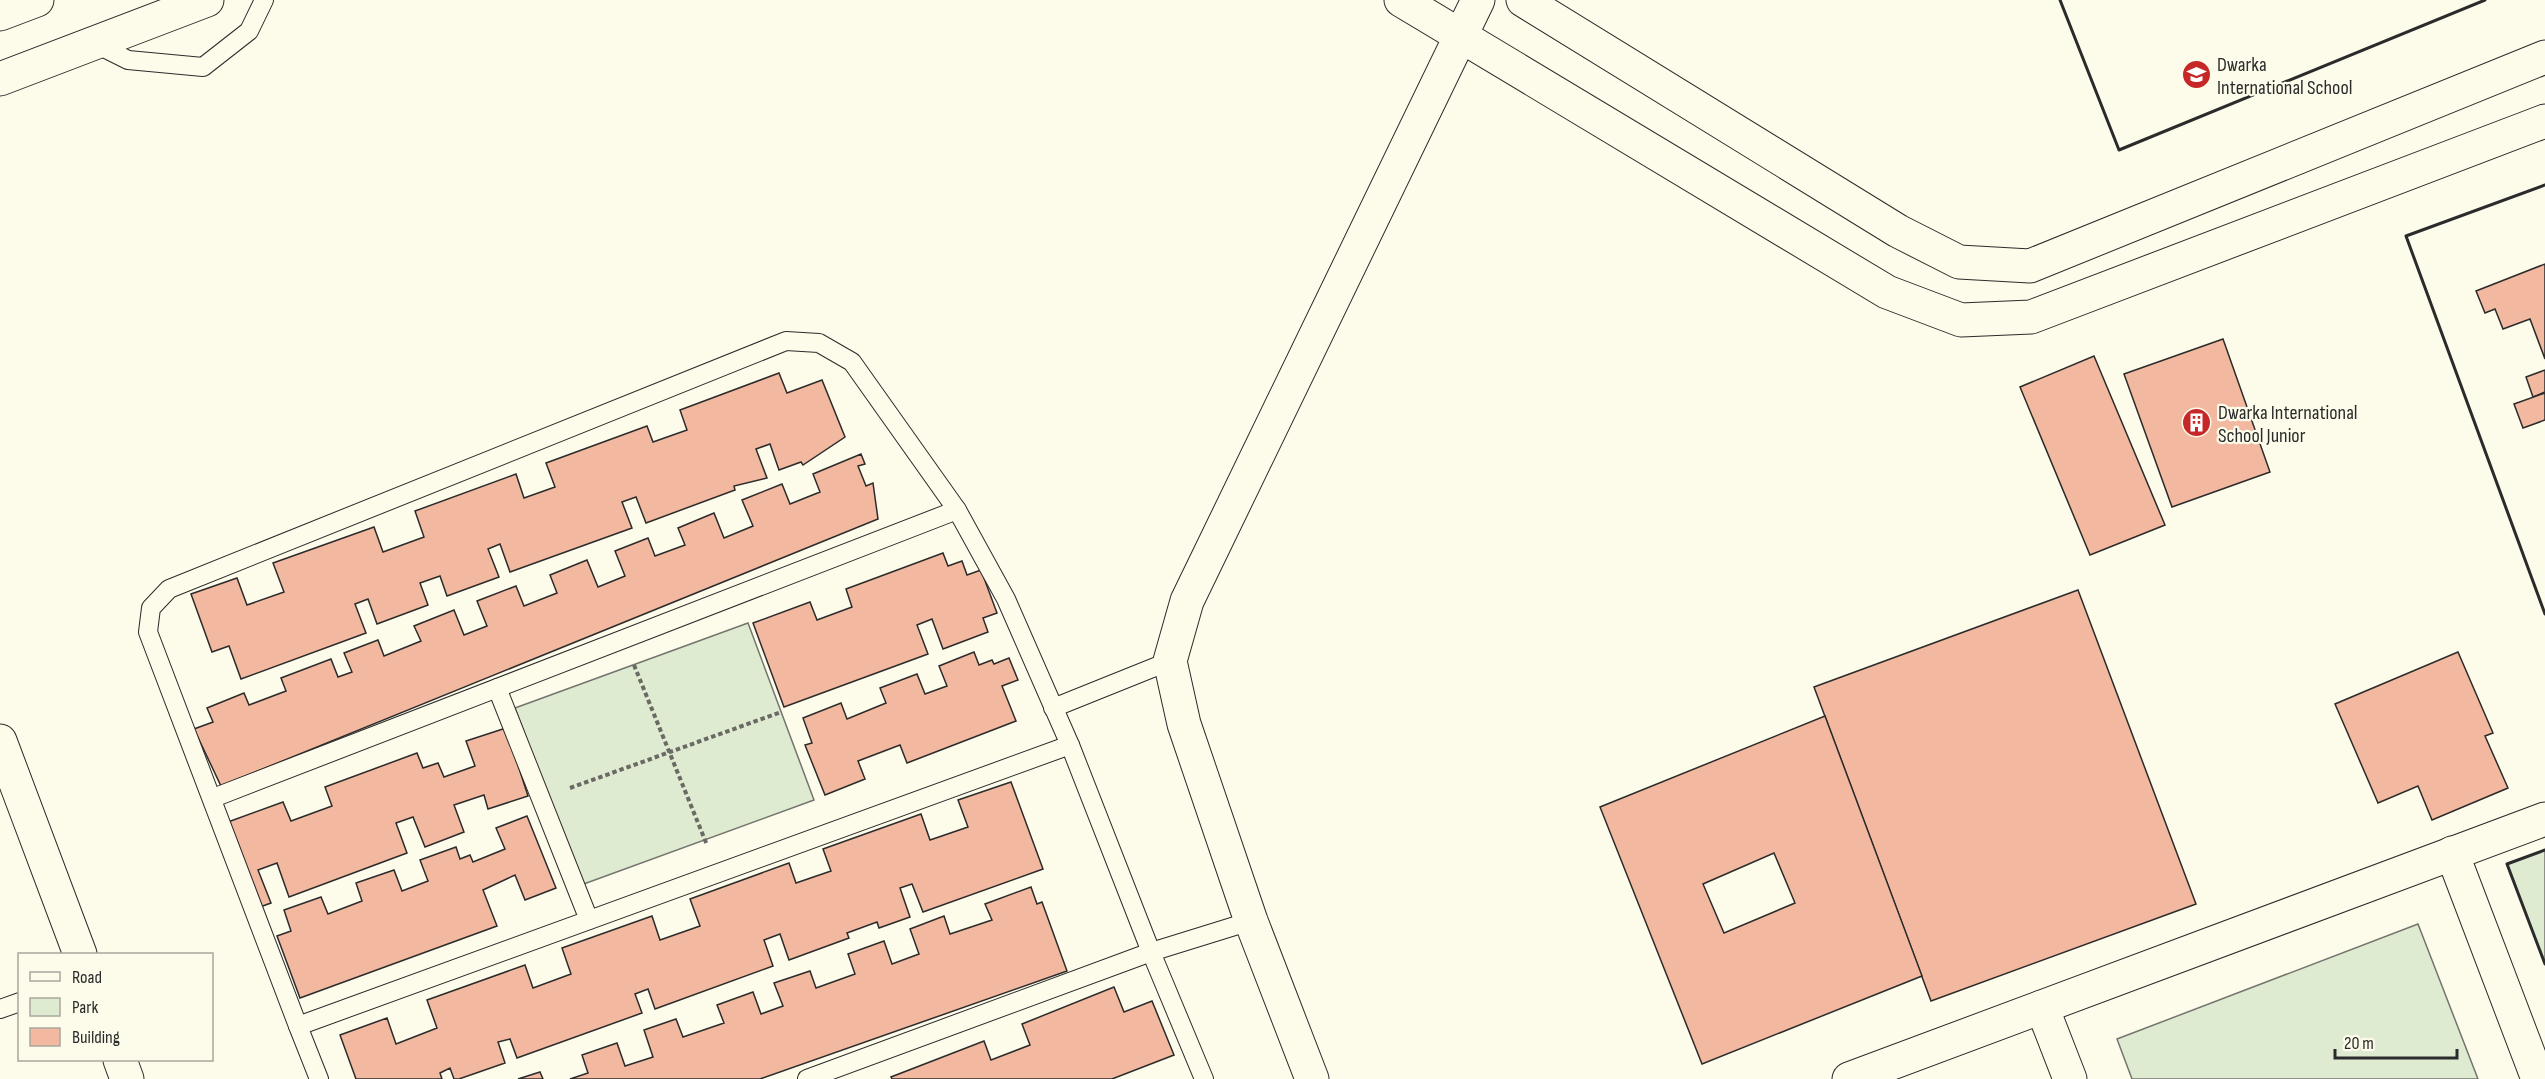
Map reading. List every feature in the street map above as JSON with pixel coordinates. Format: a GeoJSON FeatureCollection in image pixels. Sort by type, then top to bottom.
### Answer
{"type":"FeatureCollection","features":[{"type":"Feature","properties":{"kind":"street"},"geometry":{"type":"LineString","coordinates":[[0,14],[37,0]]}},
{"type":"Feature","properties":{"kind":"street"},"geometry":{"type":"LineString","coordinates":[[0,79],[207,0]]}},
{"type":"Feature","properties":{"kind":"street"},"geometry":{"type":"LineString","coordinates":[[1401,0],[1887,292],[1961,320],[2031,316],[2545,121]]}},
{"type":"Feature","properties":{"kind":"street"},"geometry":{"type":"LineString","coordinates":[[1312,1079],[1251,921],[1184,724],[1170,662],[1187,601],[1478,0]]}},
{"type":"Feature","properties":{"kind":"street"},"geometry":{"type":"LineString","coordinates":[[1523,0],[1898,231],[1959,262],[1971,263],[2030,266],[2545,57]]}},
{"type":"Feature","properties":{"kind":"street"},"geometry":{"type":"LineString","coordinates":[[0,741],[80,953]]}},
{"type":"Feature","properties":{"kind":"street"},"geometry":{"type":"LineString","coordinates":[[1850,1079],[2545,819]]}},
{"type":"Feature","properties":{"kind":"street"},"geometry":{"type":"LineString","coordinates":[[2452,853],[2538,1079]]}},
{"type":"Feature","properties":{"kind":"street"},"geometry":{"type":"LineString","coordinates":[[2042,1007],[2070,1079]]}},
{"type":"Feature","properties":{"kind":"street"},"geometry":{"type":"LineString","coordinates":[[121,1061],[127,1079]]}},
{"type":"Feature","properties":{"kind":"lane"},"geometry":{"type":"LineString","coordinates":[[93,43],[128,60],[203,67],[249,31],[264,0]]}},
{"type":"Feature","properties":{"kind":"lane"},"geometry":{"type":"LineString","coordinates":[[320,1079],[148,632],[151,608],[169,589],[786,341],[819,344],[852,363],[957,510],[1006,599],[1070,744],[1150,952],[1204,1079]]}},
{"type":"Feature","properties":{"kind":"lane"},"geometry":{"type":"LineString","coordinates":[[213,798],[957,510]]}},
{"type":"Feature","properties":{"kind":"lane"},"geometry":{"type":"LineString","coordinates":[[1053,708],[1170,662]]}},
{"type":"Feature","properties":{"kind":"lane"},"geometry":{"type":"LineString","coordinates":[[497,688],[589,920]]}},
{"type":"Feature","properties":{"kind":"lane"},"geometry":{"type":"LineString","coordinates":[[298,1026],[1070,744]]}},
{"type":"Feature","properties":{"kind":"lane"},"geometry":{"type":"LineString","coordinates":[[807,1079],[1150,952],[1251,921]]}},
{"type":"Feature","properties":{"kind":"lane"},"geometry":{"type":"LineString","coordinates":[[0,1009],[18,1003]]}},
{"type":"Feature","properties":{"kind":"path"},"geometry":{"type":"LineString","coordinates":[[623,640],[718,873]]}},
{"type":"Feature","properties":{"kind":"path"},"geometry":{"type":"LineString","coordinates":[[541,799],[781,712]]}},
{"type":"Feature","properties":{"kind":"green space"},"geometry":{"type":"Polygon","coordinates":[[[748,623],[814,800],[581,885],[515,708],[748,623]]]}},
{"type":"Feature","properties":{"kind":"green space"},"geometry":{"type":"Polygon","coordinates":[[[2545,850],[2545,964],[2507,864],[2545,850]]]}},
{"type":"Feature","properties":{"kind":"green space"},"geometry":{"type":"Polygon","coordinates":[[[2418,924],[2478,1079],[2132,1079],[2117,1039],[2418,924]]]}},
{"type":"Feature","properties":{"kind":"building"},"geometry":{"type":"Polygon","coordinates":[[[2545,264],[2545,359],[2530,319],[2503,329],[2495,309],[2485,313],[2476,291],[2545,264]]]}},
{"type":"Feature","properties":{"kind":"building","name":"Dwarka International School Junior"},"geometry":{"type":"Polygon","coordinates":[[[2223,339],[2270,472],[2172,507],[2124,374],[2223,339]]]}},
{"type":"Feature","properties":{"kind":"building"},"geometry":{"type":"Polygon","coordinates":[[[2094,356],[2165,525],[2090,555],[2020,387],[2094,356]]]}},
{"type":"Feature","properties":{"kind":"building"},"geometry":{"type":"Polygon","coordinates":[[[2545,370],[2545,392],[2533,397],[2526,377],[2545,370]]]}},
{"type":"Feature","properties":{"kind":"building"},"geometry":{"type":"Polygon","coordinates":[[[779,373],[787,393],[822,380],[845,437],[803,465],[801,462],[779,470],[770,444],[756,449],[767,478],[734,486],[735,490],[646,523],[636,497],[622,502],[632,528],[510,572],[500,544],[488,549],[499,577],[447,596],[440,576],[420,583],[428,605],[377,624],[368,599],[355,604],[366,633],[241,679],[229,646],[212,652],[191,594],[237,578],[247,605],[284,592],[273,563],[374,527],[383,552],[424,537],[415,511],[516,474],[524,498],[555,487],[546,463],[647,426],[653,442],[687,430],[680,410],[779,373]]]}},
{"type":"Feature","properties":{"kind":"building"},"geometry":{"type":"Polygon","coordinates":[[[2545,393],[2545,420],[2523,428],[2514,404],[2545,393]]]}},
{"type":"Feature","properties":{"kind":"building"},"geometry":{"type":"Polygon","coordinates":[[[861,454],[865,464],[858,466],[866,486],[873,483],[878,519],[221,786],[194,729],[213,722],[207,708],[244,693],[249,705],[286,691],[281,678],[331,659],[338,677],[352,672],[344,653],[378,640],[384,656],[421,641],[414,626],[454,610],[464,635],[487,626],[477,601],[516,586],[524,606],[557,593],[550,575],[587,560],[598,587],[625,576],[615,551],[648,538],[655,556],[685,545],[678,528],[714,513],[724,538],[753,526],[742,500],[782,484],[790,504],[820,492],[813,474],[861,454]]]}},
{"type":"Feature","properties":{"kind":"building"},"geometry":{"type":"Polygon","coordinates":[[[943,553],[948,566],[962,561],[967,575],[981,570],[997,613],[983,618],[988,632],[943,649],[932,619],[917,625],[928,654],[784,707],[753,623],[810,602],[817,620],[852,607],[846,589],[943,553]]]}},
{"type":"Feature","properties":{"kind":"building"},"geometry":{"type":"Polygon","coordinates":[[[2078,590],[2196,904],[1931,1001],[1814,687],[2078,590]]]}},
{"type":"Feature","properties":{"kind":"building"},"geometry":{"type":"Polygon","coordinates":[[[974,652],[979,665],[992,660],[994,664],[1009,658],[1018,680],[1002,686],[1016,721],[907,763],[900,745],[858,761],[865,779],[825,795],[805,745],[812,743],[803,718],[841,703],[847,719],[886,703],[880,688],[917,674],[925,694],[947,686],[939,666],[974,652]]]}},
{"type":"Feature","properties":{"kind":"building"},"geometry":{"type":"Polygon","coordinates":[[[2458,652],[2493,733],[2485,736],[2508,788],[2432,820],[2418,786],[2378,803],[2335,704],[2458,652]]]}},
{"type":"Feature","properties":{"kind":"building"},"geometry":{"type":"Polygon","coordinates":[[[1825,716],[1922,976],[1702,1064],[1600,807],[1825,716]],[[1774,853],[1703,884],[1724,933],[1795,903],[1774,853]]]}},
{"type":"Feature","properties":{"kind":"building"},"geometry":{"type":"Polygon","coordinates":[[[506,728],[528,796],[488,809],[484,795],[454,805],[464,832],[425,847],[413,817],[396,823],[407,853],[289,897],[277,863],[258,870],[271,903],[260,907],[228,822],[283,802],[291,821],[332,806],[325,787],[417,753],[423,768],[438,763],[444,777],[475,766],[466,741],[506,728]]]}},
{"type":"Feature","properties":{"kind":"building"},"geometry":{"type":"Polygon","coordinates":[[[1011,782],[1043,869],[923,912],[912,884],[900,888],[910,917],[879,928],[877,922],[847,933],[849,938],[789,960],[780,934],[764,940],[773,966],[655,1009],[648,989],[635,994],[642,1013],[517,1058],[510,1039],[498,1042],[505,1063],[459,1079],[454,1079],[450,1068],[440,1073],[442,1079],[356,1079],[340,1035],[387,1018],[396,1044],[437,1028],[427,1000],[525,965],[533,988],[571,974],[562,948],[652,916],[660,940],[700,926],[690,899],[789,863],[796,883],[831,871],[823,849],[921,814],[930,840],[968,827],[958,800],[1011,782]]]}},
{"type":"Feature","properties":{"kind":"building"},"geometry":{"type":"Polygon","coordinates":[[[527,816],[556,888],[525,900],[515,875],[483,890],[497,926],[300,998],[277,936],[291,931],[284,910],[321,897],[328,914],[362,901],[356,883],[394,870],[402,891],[428,881],[420,860],[456,847],[460,859],[470,855],[473,862],[505,849],[496,828],[527,816]]]}},
{"type":"Feature","properties":{"kind":"building"},"geometry":{"type":"Polygon","coordinates":[[[1031,887],[1037,904],[1042,902],[1067,971],[760,1079],[570,1079],[588,1073],[582,1055],[617,1043],[625,1066],[653,1057],[644,1030],[676,1019],[683,1037],[724,1023],[717,1005],[753,992],[761,1014],[783,1006],[774,983],[810,971],[816,988],[855,974],[848,954],[884,941],[892,964],[919,954],[910,929],[944,916],[950,934],[992,920],[985,904],[1031,887]]]}},
{"type":"Feature","properties":{"kind":"building"},"geometry":{"type":"Polygon","coordinates":[[[1114,987],[1124,1012],[1152,1001],[1174,1055],[1112,1079],[892,1079],[891,1077],[984,1041],[991,1060],[1030,1045],[1022,1024],[1114,987]]]}},
{"type":"Feature","properties":{"kind":"building"},"geometry":{"type":"Polygon","coordinates":[[[540,1072],[543,1079],[518,1079],[540,1072]]]}},
{"type":"Feature","properties":{"kind":"wall"},"geometry":{"type":"LineString","coordinates":[[2060,0],[2119,150],[2485,0]]}},
{"type":"Feature","properties":{"kind":"wall"},"geometry":{"type":"LineString","coordinates":[[2545,185],[2406,236],[2545,614]]}},
{"type":"Feature","properties":{"kind":"wall"},"geometry":{"type":"LineString","coordinates":[[2545,850],[2507,864],[2545,964]]}},
{"type":"Feature","properties":{"kind":"place","name":"Dwarka International School"},"geometry":{"type":"Point","coordinates":[2196,75]}},
{"type":"Feature","properties":{"kind":"place","name":"Dwarka International School Junior"},"geometry":{"type":"Point","coordinates":[2197,423]}}]}
